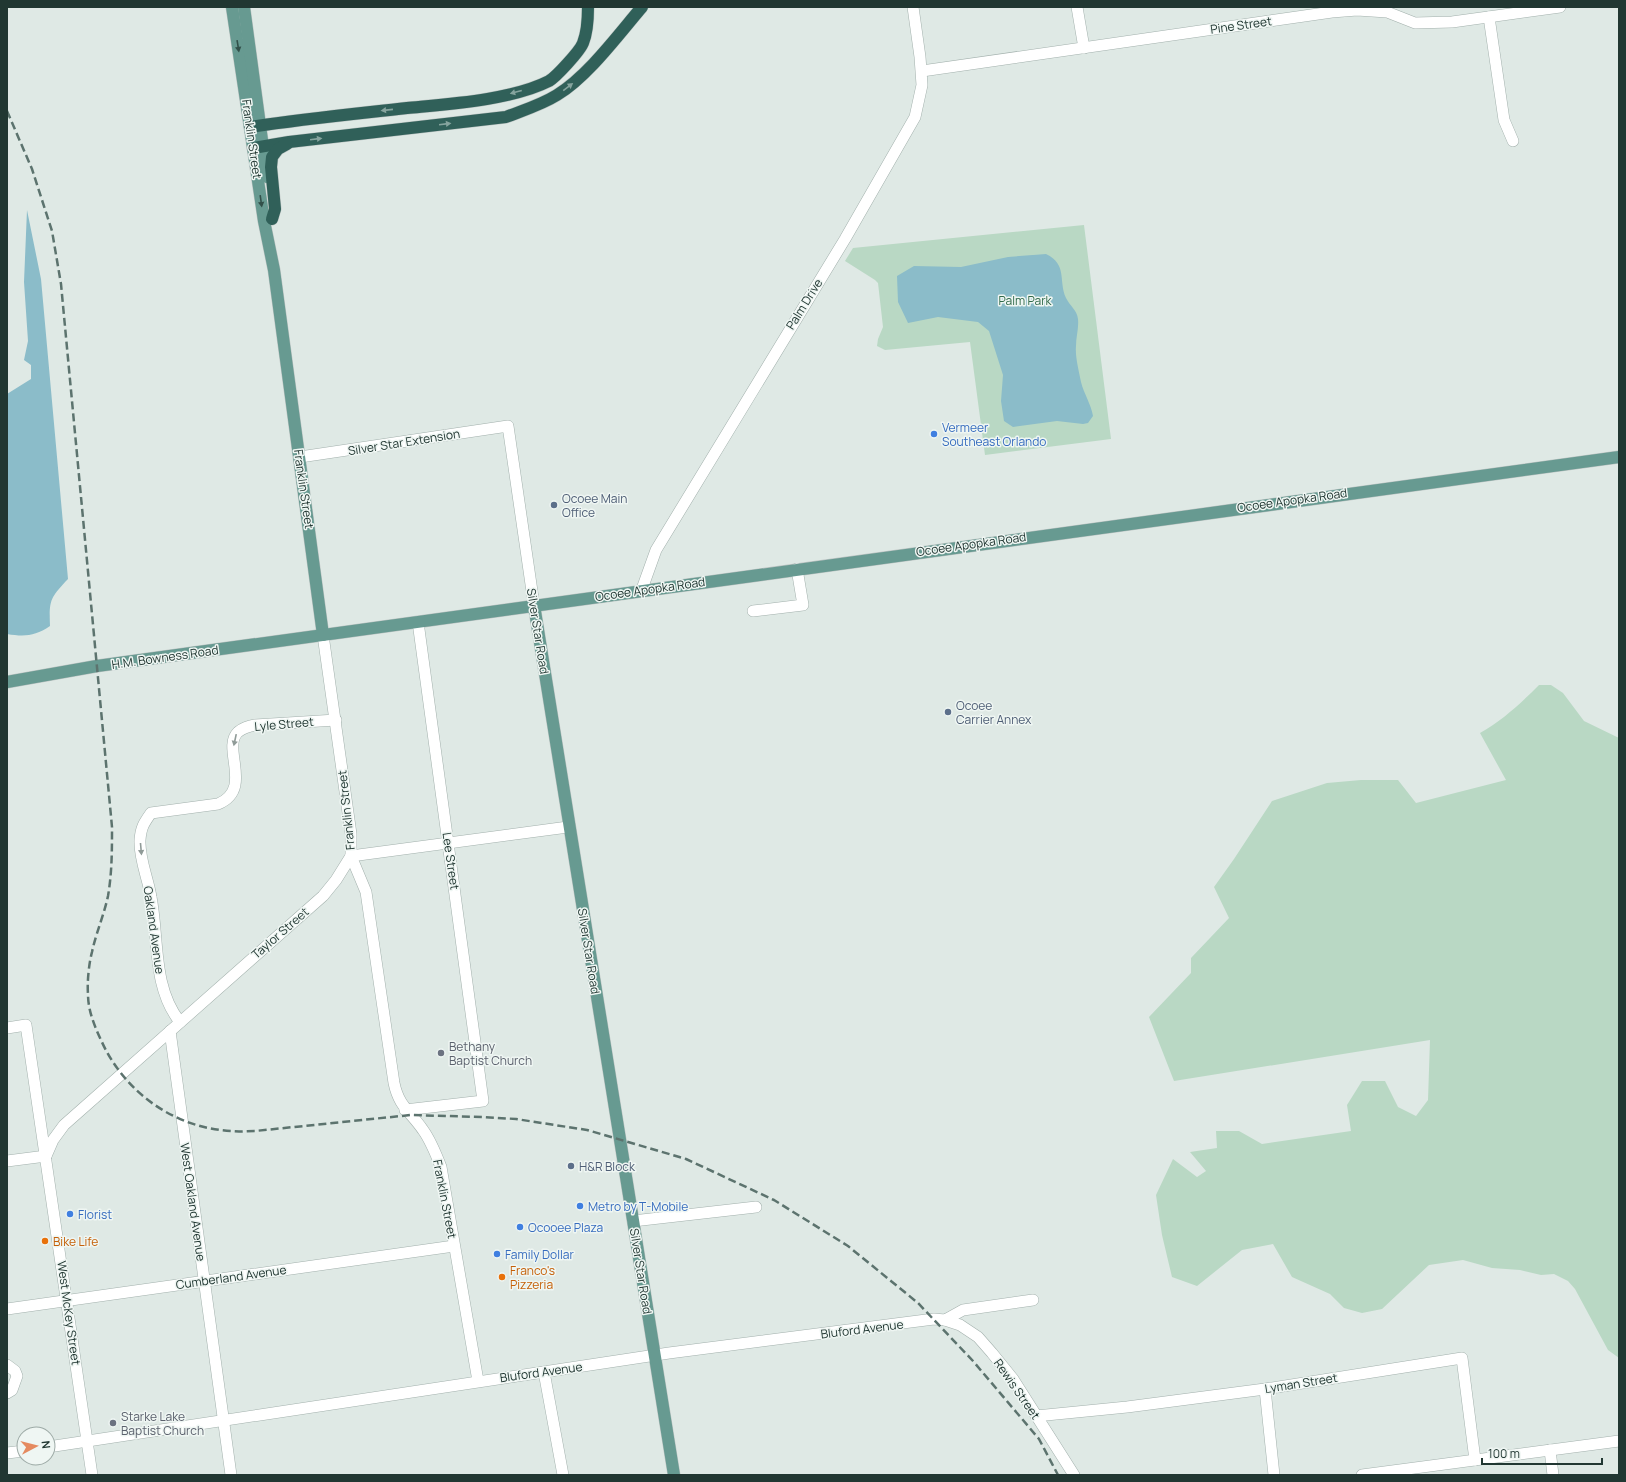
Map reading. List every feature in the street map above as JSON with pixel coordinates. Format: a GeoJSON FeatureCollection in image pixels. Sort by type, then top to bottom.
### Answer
{"type":"FeatureCollection","features":[{"type":"Feature","properties":{"kind":"highway"},"geometry":{"type":"LineString","coordinates":[[256,126],[444,104],[505,95],[528,89],[550,80],[567,64],[583,44],[588,7]]}},
{"type":"Feature","properties":{"kind":"highway"},"geometry":{"type":"LineString","coordinates":[[258,147],[506,116],[534,107],[558,95],[580,78],[642,7]]}},
{"type":"Feature","properties":{"kind":"highway"},"geometry":{"type":"LineString","coordinates":[[272,219],[275,209],[271,167],[272,157],[278,149],[289,142]]}},
{"type":"Feature","properties":{"kind":"main road","name":"Franklin Street"},"geometry":{"type":"LineString","coordinates":[[232,7],[256,126]]}},
{"type":"Feature","properties":{"kind":"main road","name":"Franklin Street"},"geometry":{"type":"LineString","coordinates":[[244,7],[264,221],[274,270],[323,635]]}},
{"type":"Feature","properties":{"kind":"main road","name":"Franklin Street"},"geometry":{"type":"LineString","coordinates":[[258,147],[272,219],[274,270]]}},
{"type":"Feature","properties":{"kind":"main road","name":"Ocoee Apopka Road"},"geometry":{"type":"LineString","coordinates":[[323,635],[1411,484],[1619,457]]}},
{"type":"Feature","properties":{"kind":"main road","name":"Silver Star Road"},"geometry":{"type":"LineString","coordinates":[[534,605],[568,827],[674,1475]]}},
{"type":"Feature","properties":{"kind":"main road","name":"H.M. Bowness Road"},"geometry":{"type":"LineString","coordinates":[[7,682],[97,666],[323,635]]}},
{"type":"Feature","properties":{"kind":"street","name":"Palm Drive"},"geometry":{"type":"LineString","coordinates":[[642,590],[656,550],[845,239],[915,117],[922,85],[922,71],[913,7]]}},
{"type":"Feature","properties":{"kind":"street"},"geometry":{"type":"LineString","coordinates":[[1077,7],[1084,48]]}},
{"type":"Feature","properties":{"kind":"street","name":"Pine Street"},"geometry":{"type":"LineString","coordinates":[[922,71],[1325,13],[1357,10],[1387,12],[1416,23],[1452,22],[1560,7]]}},
{"type":"Feature","properties":{"kind":"street"},"geometry":{"type":"LineString","coordinates":[[1489,17],[1504,120],[1513,141]]}},
{"type":"Feature","properties":{"kind":"street","name":"Silver Star Extension"},"geometry":{"type":"LineString","coordinates":[[300,457],[508,426]]}},
{"type":"Feature","properties":{"kind":"street","name":"Silver Star Road"},"geometry":{"type":"LineString","coordinates":[[508,426],[534,605]]}},
{"type":"Feature","properties":{"kind":"street"},"geometry":{"type":"LineString","coordinates":[[753,611],[803,605],[797,569]]}},
{"type":"Feature","properties":{"kind":"street","name":"Lee Street"},"geometry":{"type":"LineString","coordinates":[[405,1110],[483,1101],[418,622]]}},
{"type":"Feature","properties":{"kind":"street","name":"Franklin Street"},"geometry":{"type":"LineString","coordinates":[[323,635],[351,834],[351,856],[366,892],[396,1094],[405,1110],[423,1129],[435,1151],[440,1167],[478,1382]]}},
{"type":"Feature","properties":{"kind":"street","name":"Lyle Street"},"geometry":{"type":"LineString","coordinates":[[151,813],[218,804],[232,795],[236,783],[234,740],[237,733],[245,728],[255,725],[336,720]]}},
{"type":"Feature","properties":{"kind":"street","name":"Oakland Avenue"},"geometry":{"type":"LineString","coordinates":[[151,813],[142,824],[140,841],[142,859],[151,896],[160,979],[166,999],[180,1022]]}},
{"type":"Feature","properties":{"kind":"street"},"geometry":{"type":"LineString","coordinates":[[351,856],[568,827]]}},
{"type":"Feature","properties":{"kind":"street","name":"Taylor Street"},"geometry":{"type":"LineString","coordinates":[[46,1159],[53,1140],[64,1125],[323,896],[336,880],[351,856]]}},
{"type":"Feature","properties":{"kind":"street","name":"West McKey Street"},"geometry":{"type":"LineString","coordinates":[[7,1028],[26,1025],[92,1475]]}},
{"type":"Feature","properties":{"kind":"street","name":"West Oakland Avenue"},"geometry":{"type":"LineString","coordinates":[[170,1031],[231,1475]]}},
{"type":"Feature","properties":{"kind":"street"},"geometry":{"type":"LineString","coordinates":[[7,1161],[46,1159]]}},
{"type":"Feature","properties":{"kind":"street"},"geometry":{"type":"LineString","coordinates":[[633,1221],[756,1207]]}},
{"type":"Feature","properties":{"kind":"street","name":"Cumberland Avenue"},"geometry":{"type":"LineString","coordinates":[[7,1309],[454,1246]]}},
{"type":"Feature","properties":{"kind":"street","name":"Bluford Avenue"},"geometry":{"type":"LineString","coordinates":[[56,1446],[655,1356],[934,1319],[945,1320],[963,1310],[1033,1300]]}},
{"type":"Feature","properties":{"kind":"street","name":"Rewis Street"},"geometry":{"type":"LineString","coordinates":[[945,1320],[960,1325],[978,1337],[1013,1379],[1074,1475]]}},
{"type":"Feature","properties":{"kind":"street","name":"Lyman Street"},"geometry":{"type":"LineString","coordinates":[[1036,1416],[1127,1407],[1265,1389],[1462,1358],[1475,1460]]}},
{"type":"Feature","properties":{"kind":"street"},"geometry":{"type":"LineString","coordinates":[[7,1365],[15,1371],[17,1376],[12,1390],[7,1393]]}},
{"type":"Feature","properties":{"kind":"street"},"geometry":{"type":"LineString","coordinates":[[544,1372],[563,1475]]}},
{"type":"Feature","properties":{"kind":"street"},"geometry":{"type":"LineString","coordinates":[[1265,1389],[1274,1475]]}},
{"type":"Feature","properties":{"kind":"street"},"geometry":{"type":"LineString","coordinates":[[1362,1475],[1619,1441]]}},
{"type":"Feature","properties":{"kind":"street"},"geometry":{"type":"LineString","coordinates":[[1550,1450],[1553,1475]]}},
{"type":"Feature","properties":{"kind":"green space","name":"Palm Park"},"geometry":{"type":"Polygon","coordinates":[[[1084,225],[1111,439],[985,455],[970,342],[885,350],[877,346],[883,327],[878,283],[845,261],[853,248],[1084,225]]]}},
{"type":"Feature","properties":{"kind":"green space"},"geometry":{"type":"Polygon","coordinates":[[[1539,685],[1551,685],[1563,693],[1584,721],[1619,738],[1619,1358],[1608,1350],[1575,1289],[1568,1281],[1554,1274],[1541,1275],[1520,1270],[1492,1268],[1463,1260],[1429,1265],[1382,1309],[1362,1313],[1344,1308],[1330,1294],[1292,1277],[1273,1244],[1242,1250],[1197,1286],[1172,1277],[1162,1235],[1156,1195],[1173,1159],[1197,1177],[1206,1171],[1190,1152],[1217,1148],[1216,1131],[1239,1131],[1262,1144],[1351,1131],[1347,1105],[1362,1081],[1385,1081],[1398,1107],[1416,1116],[1428,1100],[1430,1040],[1174,1081],[1149,1017],[1191,973],[1191,958],[1229,918],[1214,887],[1272,801],[1327,783],[1361,780],[1398,780],[1416,803],[1506,780],[1480,733],[1511,711],[1539,685]]]}},
{"type":"Feature","properties":{"kind":"water"},"geometry":{"type":"Polygon","coordinates":[[[27,210],[41,279],[68,579],[57,591],[52,600],[50,610],[50,626],[35,634],[19,635],[7,634],[7,394],[31,379],[31,365],[24,360],[28,341],[24,282],[27,210]]]}},
{"type":"Feature","properties":{"kind":"water"},"geometry":{"type":"Polygon","coordinates":[[[1046,254],[1053,258],[1060,268],[1066,298],[1077,316],[1077,359],[1081,382],[1093,416],[1088,423],[1083,424],[1057,421],[1013,427],[1004,421],[1001,401],[1003,375],[989,331],[978,322],[938,317],[908,323],[898,302],[897,276],[914,266],[961,267],[1008,257],[1046,254]]]}},
{"type":"Feature","properties":{"kind":"railway"},"geometry":{"type":"LineString","coordinates":[[7,111],[32,169],[52,231],[61,284],[112,827],[112,862],[108,896],[90,962],[88,973],[88,1000],[92,1017],[101,1040],[111,1059],[123,1076],[137,1091],[153,1104],[171,1115],[190,1123],[210,1128],[234,1131],[255,1131],[411,1115],[516,1119],[587,1130],[686,1159],[774,1200],[848,1246],[918,1303],[973,1361],[1039,1439],[1058,1475]]}},
{"type":"Feature","properties":{"kind":"place","name":"Vermeer Southeast Orlando"},"geometry":{"type":"Point","coordinates":[934,434]}},
{"type":"Feature","properties":{"kind":"place","name":"Ocoee Main Office"},"geometry":{"type":"Point","coordinates":[554,505]}},
{"type":"Feature","properties":{"kind":"place","name":"Ocoee Carrier Annex"},"geometry":{"type":"Point","coordinates":[948,712]}},
{"type":"Feature","properties":{"kind":"place","name":"Bethany Baptist Church"},"geometry":{"type":"Point","coordinates":[441,1053]}},
{"type":"Feature","properties":{"kind":"place","name":"H&R Block"},"geometry":{"type":"Point","coordinates":[571,1166]}},
{"type":"Feature","properties":{"kind":"place","name":"Metro by T-Mobile"},"geometry":{"type":"Point","coordinates":[580,1206]}},
{"type":"Feature","properties":{"kind":"place","name":"Florist"},"geometry":{"type":"Point","coordinates":[70,1214]}},
{"type":"Feature","properties":{"kind":"place","name":"Ocooee Plaza"},"geometry":{"type":"Point","coordinates":[520,1227]}},
{"type":"Feature","properties":{"kind":"place","name":"Bike Life"},"geometry":{"type":"Point","coordinates":[45,1241]}},
{"type":"Feature","properties":{"kind":"place","name":"Family Dollar"},"geometry":{"type":"Point","coordinates":[497,1254]}},
{"type":"Feature","properties":{"kind":"place","name":"Franco's Pizzeria"},"geometry":{"type":"Point","coordinates":[502,1277]}},
{"type":"Feature","properties":{"kind":"place","name":"Starke Lake Baptist Church"},"geometry":{"type":"Point","coordinates":[113,1423]}}]}
